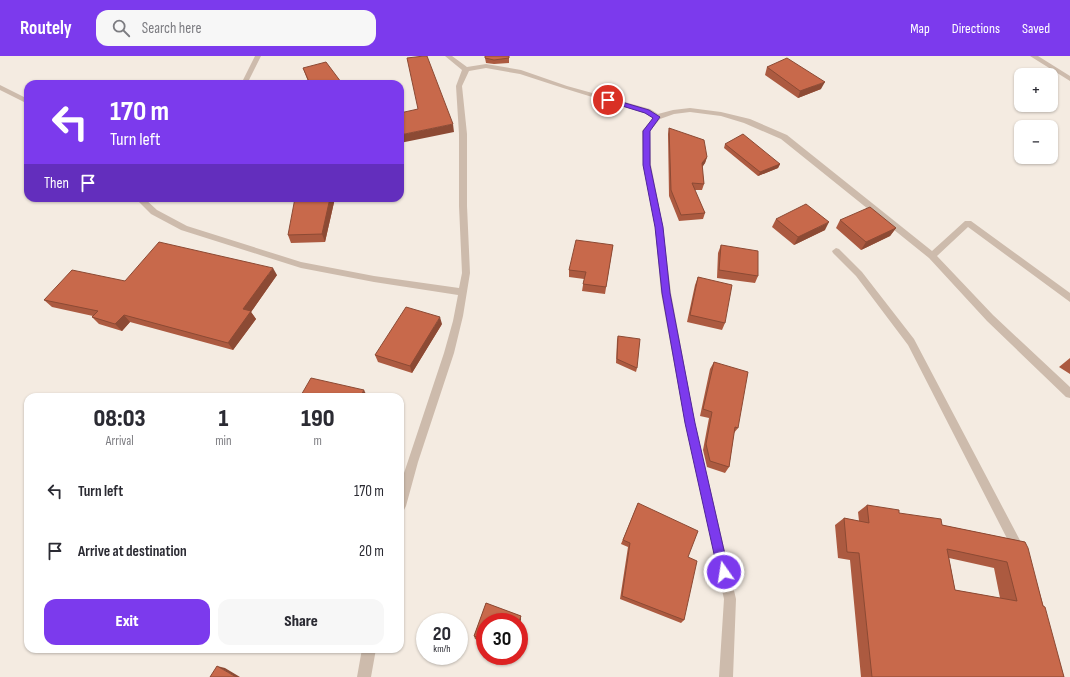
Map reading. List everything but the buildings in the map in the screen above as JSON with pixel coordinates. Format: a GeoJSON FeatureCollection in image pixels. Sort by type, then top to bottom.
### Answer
{"type":"FeatureCollection","features":[{"type":"Feature","properties":{"kind":"street"},"geometry":{"type":"LineString","coordinates":[[246,80],[258,56]]}},
{"type":"Feature","properties":{"kind":"street"},"geometry":{"type":"LineString","coordinates":[[448,56],[466,69],[486,66],[521,72],[565,87],[647,111],[657,117]]}},
{"type":"Feature","properties":{"kind":"street"},"geometry":{"type":"LineString","coordinates":[[1033,56],[1070,79]]}},
{"type":"Feature","properties":{"kind":"street"},"geometry":{"type":"LineString","coordinates":[[404,491],[410,468],[440,383],[456,330],[466,273],[463,206],[464,134],[459,86],[466,69]]}},
{"type":"Feature","properties":{"kind":"street"},"geometry":{"type":"LineString","coordinates":[[0,87],[24,100]]}},
{"type":"Feature","properties":{"kind":"street"},"geometry":{"type":"LineString","coordinates":[[726,677],[730,600],[690,423],[666,293],[659,227],[647,165],[646,131],[657,117],[673,112],[690,110],[721,114],[747,122],[784,137],[932,256],[990,318],[1070,394]]}},
{"type":"Feature","properties":{"kind":"street"},"geometry":{"type":"LineString","coordinates":[[146,202],[154,212],[184,228],[300,265],[374,279],[463,292]]}},
{"type":"Feature","properties":{"kind":"street"},"geometry":{"type":"LineString","coordinates":[[932,256],[968,223],[1070,298]]}},
{"type":"Feature","properties":{"kind":"street"},"geometry":{"type":"LineString","coordinates":[[836,251],[859,274],[911,342],[1013,538],[1025,565]]}},
{"type":"Feature","properties":{"kind":"street"},"geometry":{"type":"LineString","coordinates":[[364,677],[368,653]]}},
{"type":"Feature","properties":{"kind":"route"},"geometry":{"type":"LineString","coordinates":[[608,100],[647,111],[657,117],[646,131],[647,165],[659,227],[666,293],[690,423],[724,572]]}}]}
